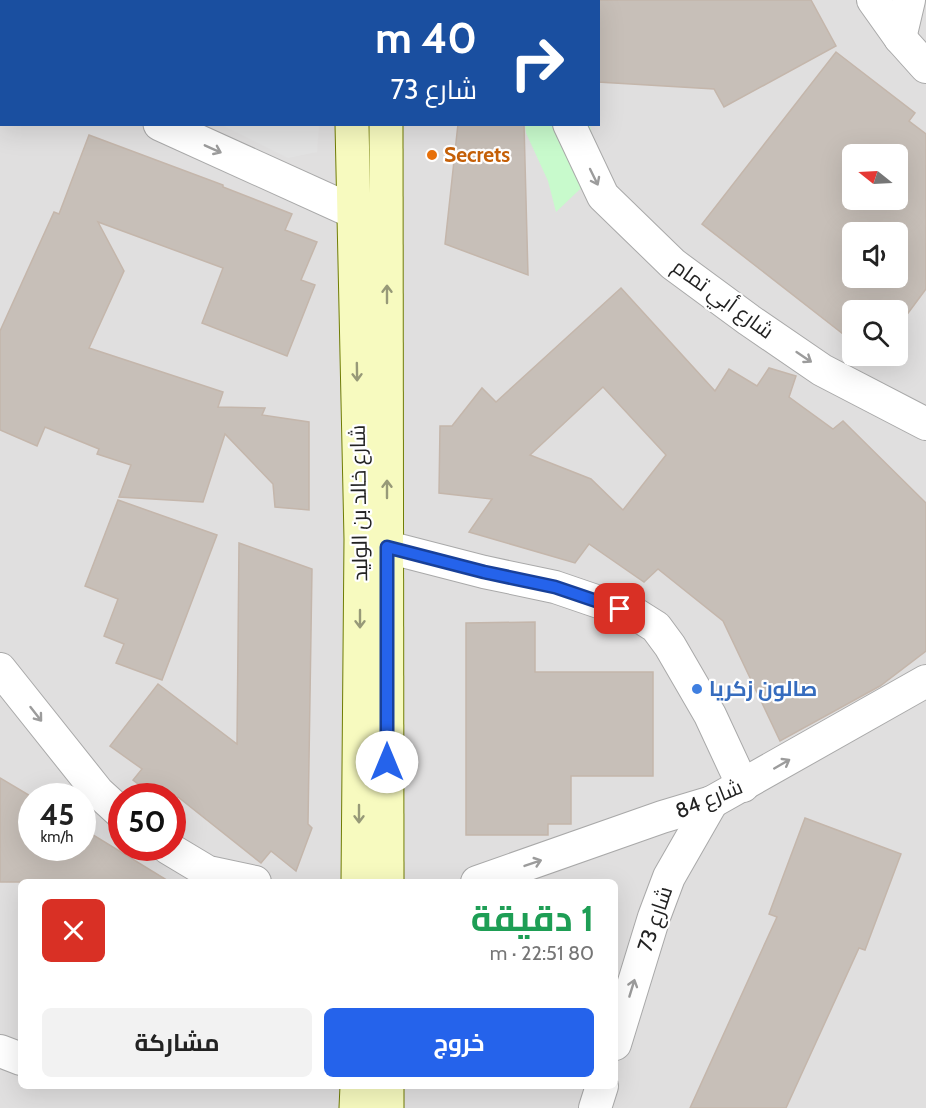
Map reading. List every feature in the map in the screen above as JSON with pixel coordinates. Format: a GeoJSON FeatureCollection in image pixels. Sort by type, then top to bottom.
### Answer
{"type":"FeatureCollection","features":[{"type":"Feature","properties":{"kind":"main road","name":"شارع خالد بن الوليد"},"geometry":{"type":"LineString","coordinates":[[352,126],[361,539],[358,879]]}},
{"type":"Feature","properties":{"kind":"main road","name":"شارع خالد بن الوليد"},"geometry":{"type":"LineString","coordinates":[[386,126],[387,879]]}},
{"type":"Feature","properties":{"kind":"main road"},"geometry":{"type":"LineString","coordinates":[[356,1108],[357,1089]]}},
{"type":"Feature","properties":{"kind":"main road"},"geometry":{"type":"LineString","coordinates":[[387,1089],[387,1108]]}},
{"type":"Feature","properties":{"kind":"street"},"geometry":{"type":"LineString","coordinates":[[873,0],[900,38],[926,67]]}},
{"type":"Feature","properties":{"kind":"street"},"geometry":{"type":"LineString","coordinates":[[900,38],[909,0]]}},
{"type":"Feature","properties":{"kind":"street"},"geometry":{"type":"LineString","coordinates":[[164,126],[354,212]]}},
{"type":"Feature","properties":{"kind":"street","name":"شارع أبي تمام"},"geometry":{"type":"LineString","coordinates":[[569,126],[603,196],[673,264],[822,370],[926,424]]}},
{"type":"Feature","properties":{"kind":"street"},"geometry":{"type":"LineString","coordinates":[[387,547],[484,572],[555,587],[636,615],[656,627],[670,646],[710,715],[743,786]]}},
{"type":"Feature","properties":{"kind":"street"},"geometry":{"type":"LineString","coordinates":[[0,669],[98,792],[108,801]]}},
{"type":"Feature","properties":{"kind":"street","name":"شارع 84"},"geometry":{"type":"LineString","coordinates":[[486,879],[712,802],[926,681]]}},
{"type":"Feature","properties":{"kind":"street","name":"شارع 73"},"geometry":{"type":"LineString","coordinates":[[618,1034],[654,917],[669,878],[712,802]]}},
{"type":"Feature","properties":{"kind":"street"},"geometry":{"type":"LineString","coordinates":[[186,859],[208,872],[241,879]]}},
{"type":"Feature","properties":{"kind":"street"},"geometry":{"type":"LineString","coordinates":[[0,1051],[18,1058]]}},
{"type":"Feature","properties":{"kind":"street"},"geometry":{"type":"LineString","coordinates":[[595,1108],[601,1089]]}},
{"type":"Feature","properties":{"kind":"shaded area"},"geometry":{"type":"Polygon","coordinates":[[[600,0],[926,0],[926,1108],[0,1108],[0,126],[600,126],[600,0]]]}},
{"type":"Feature","properties":{"kind":"shaded area"},"geometry":{"type":"Polygon","coordinates":[[[224,126],[319,126],[317,152],[288,158],[224,126]]]}},
{"type":"Feature","properties":{"kind":"green space"},"geometry":{"type":"Polygon","coordinates":[[[525,126],[590,126],[598,172],[556,212],[548,181],[526,133],[525,126]]]}},
{"type":"Feature","properties":{"kind":"building"},"geometry":{"type":"Polygon","coordinates":[[[600,0],[811,0],[836,46],[724,107],[714,89],[600,82],[600,0]]]}},
{"type":"Feature","properties":{"kind":"building"},"geometry":{"type":"Polygon","coordinates":[[[836,52],[915,113],[909,121],[926,134],[926,289],[908,313],[908,300],[842,300],[842,333],[702,224],[836,52]]]}},
{"type":"Feature","properties":{"kind":"building"},"geometry":{"type":"Polygon","coordinates":[[[458,126],[524,126],[528,275],[445,244],[458,126]]]}},
{"type":"Feature","properties":{"kind":"building"},"geometry":{"type":"Polygon","coordinates":[[[89,135],[223,185],[223,187],[292,214],[285,230],[317,242],[301,280],[315,285],[287,356],[202,323],[223,268],[98,222],[124,271],[89,348],[223,392],[218,407],[265,408],[262,415],[309,422],[309,510],[275,507],[273,484],[225,434],[203,502],[119,497],[131,465],[97,454],[99,449],[45,427],[37,446],[0,430],[0,331],[54,212],[59,214],[89,135]]]}},
{"type":"Feature","properties":{"kind":"building"},"geometry":{"type":"Polygon","coordinates":[[[621,288],[715,391],[729,369],[757,386],[769,368],[796,376],[789,397],[833,429],[843,421],[926,503],[926,651],[880,686],[780,741],[723,621],[658,569],[644,582],[589,544],[575,563],[469,532],[492,499],[439,493],[440,426],[452,426],[482,388],[496,402],[621,288]],[[603,387],[530,455],[591,479],[623,510],[666,455],[603,387]]]}},
{"type":"Feature","properties":{"kind":"building"},"geometry":{"type":"Polygon","coordinates":[[[118,500],[217,535],[162,680],[116,663],[124,644],[104,636],[118,599],[85,586],[118,500]]]}},
{"type":"Feature","properties":{"kind":"building"},"geometry":{"type":"Polygon","coordinates":[[[239,543],[312,569],[308,824],[312,828],[296,871],[271,851],[261,863],[186,803],[186,783],[137,783],[133,780],[142,769],[110,746],[158,684],[237,744],[239,543]]]}},
{"type":"Feature","properties":{"kind":"building"},"geometry":{"type":"Polygon","coordinates":[[[535,622],[535,672],[653,672],[653,776],[571,776],[571,824],[548,824],[548,835],[466,835],[466,623],[535,622]]]}},
{"type":"Feature","properties":{"kind":"building"},"geometry":{"type":"Polygon","coordinates":[[[0,778],[18,789],[18,861],[96,861],[96,837],[108,844],[108,861],[136,861],[165,879],[18,879],[18,882],[0,882],[0,778]]]}},
{"type":"Feature","properties":{"kind":"building"},"geometry":{"type":"Polygon","coordinates":[[[805,818],[901,854],[865,950],[859,948],[786,1108],[690,1108],[777,917],[769,914],[805,818]]]}},
{"type":"Feature","properties":{"kind":"place","name":"Secrets"},"geometry":{"type":"Point","coordinates":[432,155]}},
{"type":"Feature","properties":{"kind":"place","name":"صالون زكريا"},"geometry":{"type":"Point","coordinates":[697,689]}},
{"type":"Feature","properties":{"kind":"route"},"geometry":{"type":"LineString","coordinates":[[387,762],[387,547],[484,572],[555,587],[620,609]]}}]}
